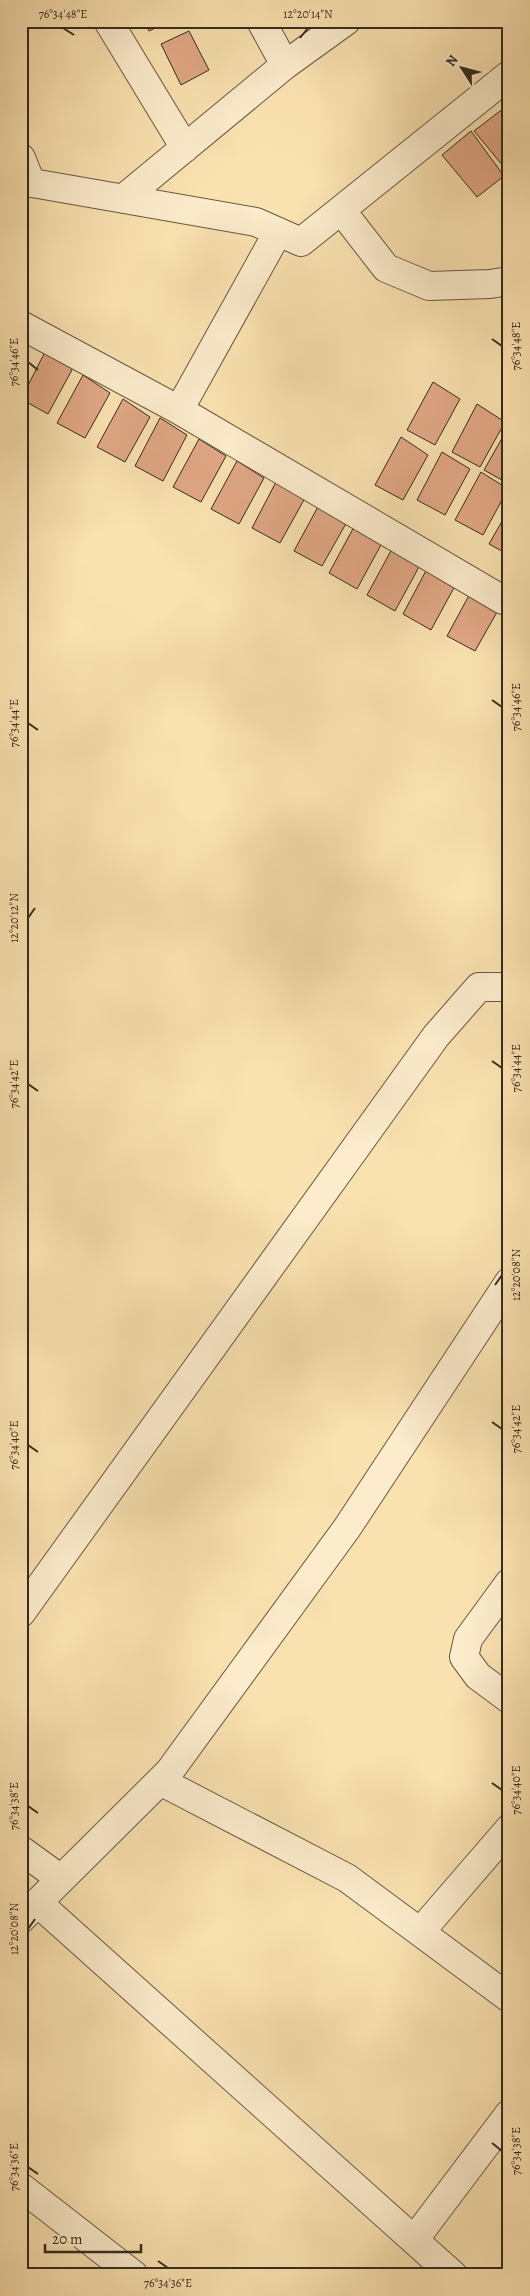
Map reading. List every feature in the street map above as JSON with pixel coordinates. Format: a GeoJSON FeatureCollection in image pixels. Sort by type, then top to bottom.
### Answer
{"type":"FeatureCollection","features":[{"type":"Feature","properties":{"kind":"street"},"geometry":{"type":"LineString","coordinates":[[108,21],[186,148]]}},
{"type":"Feature","properties":{"kind":"street"},"geometry":{"type":"LineString","coordinates":[[261,21],[285,65]]}},
{"type":"Feature","properties":{"kind":"street"},"geometry":{"type":"LineString","coordinates":[[124,198],[285,65],[346,21]]}},
{"type":"Feature","properties":{"kind":"street"},"geometry":{"type":"LineString","coordinates":[[21,158],[26,182],[256,222],[301,242],[509,75]]}},
{"type":"Feature","properties":{"kind":"street"},"geometry":{"type":"LineString","coordinates":[[341,210],[386,268],[428,286],[503,278]]}},
{"type":"Feature","properties":{"kind":"street"},"geometry":{"type":"LineString","coordinates":[[179,410],[278,232]]}},
{"type":"Feature","properties":{"kind":"street"},"geometry":{"type":"LineString","coordinates":[[21,325],[179,410],[503,600],[509,599]]}},
{"type":"Feature","properties":{"kind":"street"},"geometry":{"type":"LineString","coordinates":[[21,1613],[436,1036],[479,986],[509,987]]}},
{"type":"Feature","properties":{"kind":"street"},"geometry":{"type":"LineString","coordinates":[[453,2275],[29,1911],[169,1772],[347,1528],[509,1282]]}},
{"type":"Feature","properties":{"kind":"street"},"geometry":{"type":"LineString","coordinates":[[509,1584],[468,1639],[464,1657],[478,1676],[509,1699]]}},
{"type":"Feature","properties":{"kind":"street"},"geometry":{"type":"LineString","coordinates":[[160,1781],[347,1878],[509,1998]]}},
{"type":"Feature","properties":{"kind":"street"},"geometry":{"type":"LineString","coordinates":[[421,1931],[509,1829]]}},
{"type":"Feature","properties":{"kind":"street"},"geometry":{"type":"LineString","coordinates":[[21,1850],[61,1879]]}},
{"type":"Feature","properties":{"kind":"street"},"geometry":{"type":"LineString","coordinates":[[414,2240],[509,2114]]}},
{"type":"Feature","properties":{"kind":"street"},"geometry":{"type":"LineString","coordinates":[[21,2187],[134,2275]]}},
{"type":"Feature","properties":{"kind":"building"},"geometry":{"type":"Polygon","coordinates":[[[144,21],[170,21],[149,31],[144,21]]]}},
{"type":"Feature","properties":{"kind":"building"},"geometry":{"type":"Polygon","coordinates":[[[189,31],[209,70],[181,85],[161,44],[189,31]]]}},
{"type":"Feature","properties":{"kind":"building"},"geometry":{"type":"Polygon","coordinates":[[[504,108],[509,115],[509,173],[474,131],[504,108]]]}},
{"type":"Feature","properties":{"kind":"building"},"geometry":{"type":"Polygon","coordinates":[[[471,131],[504,176],[477,197],[442,155],[471,131]]]}},
{"type":"Feature","properties":{"kind":"building"},"geometry":{"type":"Polygon","coordinates":[[[21,345],[29,350],[21,364],[21,345]]]}},
{"type":"Feature","properties":{"kind":"building"},"geometry":{"type":"Polygon","coordinates":[[[46,350],[73,368],[48,414],[21,399],[46,350]]]}},
{"type":"Feature","properties":{"kind":"building"},"geometry":{"type":"Polygon","coordinates":[[[83,375],[110,393],[85,438],[57,423],[83,375]]]}},
{"type":"Feature","properties":{"kind":"building"},"geometry":{"type":"Polygon","coordinates":[[[433,382],[460,399],[435,445],[407,430],[433,382]]]}},
{"type":"Feature","properties":{"kind":"building"},"geometry":{"type":"Polygon","coordinates":[[[123,399],[150,417],[125,462],[97,447],[123,399]]]}},
{"type":"Feature","properties":{"kind":"building"},"geometry":{"type":"Polygon","coordinates":[[[477,404],[505,422],[480,467],[452,452],[477,404]]]}},
{"type":"Feature","properties":{"kind":"building"},"geometry":{"type":"Polygon","coordinates":[[[160,418],[187,435],[163,481],[135,466],[160,418]]]}},
{"type":"Feature","properties":{"kind":"building"},"geometry":{"type":"Polygon","coordinates":[[[509,426],[509,484],[484,470],[509,426]]]}},
{"type":"Feature","properties":{"kind":"building"},"geometry":{"type":"Polygon","coordinates":[[[401,437],[428,455],[403,500],[375,485],[401,437]]]}},
{"type":"Feature","properties":{"kind":"building"},"geometry":{"type":"Polygon","coordinates":[[[199,439],[226,456],[201,502],[173,487],[199,439]]]}},
{"type":"Feature","properties":{"kind":"building"},"geometry":{"type":"Polygon","coordinates":[[[442,452],[470,469],[445,515],[417,500],[442,452]]]}},
{"type":"Feature","properties":{"kind":"building"},"geometry":{"type":"Polygon","coordinates":[[[237,461],[264,478],[239,524],[211,509],[237,461]]]}},
{"type":"Feature","properties":{"kind":"building"},"geometry":{"type":"Polygon","coordinates":[[[481,472],[508,489],[483,535],[455,520],[481,472]]]}},
{"type":"Feature","properties":{"kind":"building"},"geometry":{"type":"Polygon","coordinates":[[[277,480],[305,498],[280,543],[252,528],[277,480]]]}},
{"type":"Feature","properties":{"kind":"building"},"geometry":{"type":"Polygon","coordinates":[[[320,503],[348,520],[322,566],[294,551],[320,503]]]}},
{"type":"Feature","properties":{"kind":"building"},"geometry":{"type":"Polygon","coordinates":[[[509,509],[509,555],[489,544],[509,509]]]}},
{"type":"Feature","properties":{"kind":"building"},"geometry":{"type":"Polygon","coordinates":[[[355,525],[382,543],[357,589],[329,573],[355,525]]]}},
{"type":"Feature","properties":{"kind":"building"},"geometry":{"type":"Polygon","coordinates":[[[393,547],[420,565],[395,611],[367,595],[393,547]]]}},
{"type":"Feature","properties":{"kind":"building"},"geometry":{"type":"Polygon","coordinates":[[[428,567],[456,584],[431,630],[403,614],[428,567]]]}},
{"type":"Feature","properties":{"kind":"building"},"geometry":{"type":"Polygon","coordinates":[[[473,588],[501,605],[475,651],[447,636],[473,588]]]}}]}
